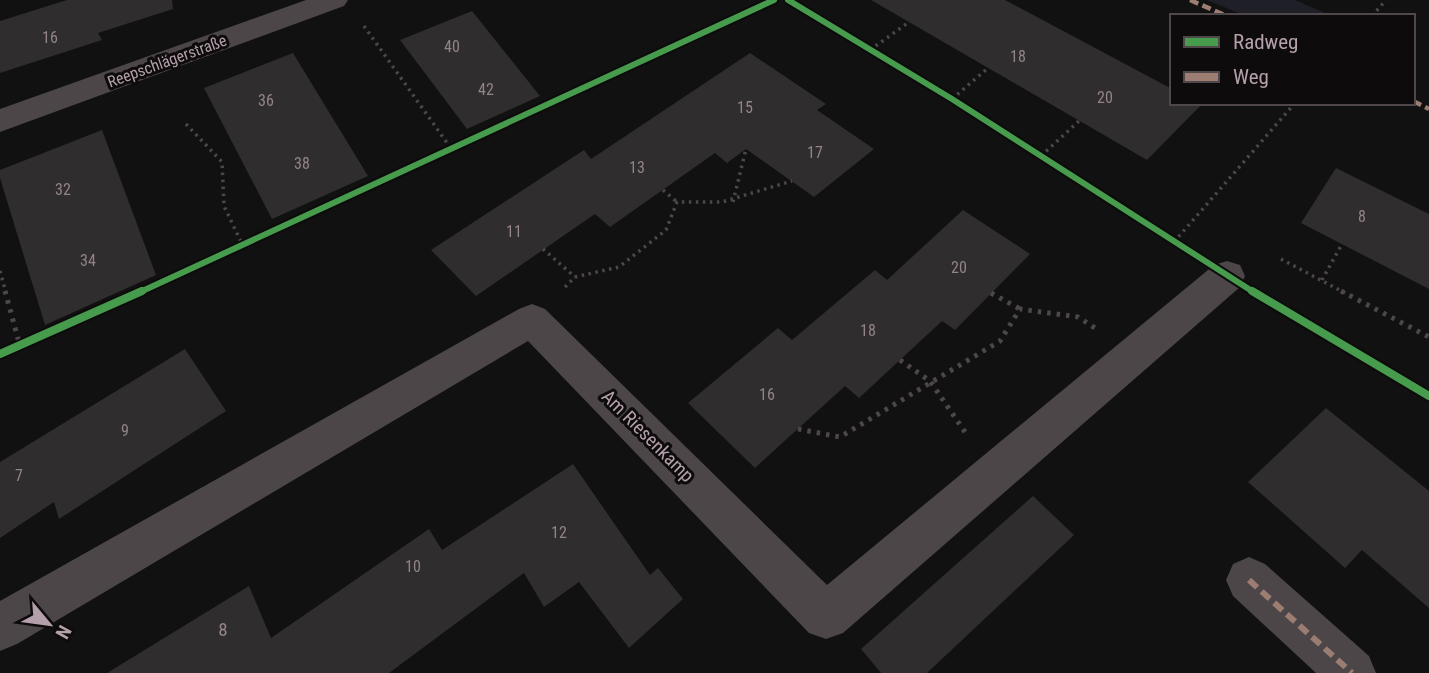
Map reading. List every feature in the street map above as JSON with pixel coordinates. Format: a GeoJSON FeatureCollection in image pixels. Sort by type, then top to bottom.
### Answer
{"type":"FeatureCollection","features":[{"type":"Feature","properties":{"kind":"street","name":"Reepschlägerstraße"},"geometry":{"type":"LineString","coordinates":[[0,121],[334,0]]}},
{"type":"Feature","properties":{"kind":"street","name":"Am Riesenkamp"},"geometry":{"type":"LineString","coordinates":[[532,320],[826,616],[1227,276]]}},
{"type":"Feature","properties":{"kind":"street"},"geometry":{"type":"LineString","coordinates":[[0,627],[532,320]]}},
{"type":"Feature","properties":{"kind":"street"},"geometry":{"type":"LineString","coordinates":[[1249,580],[1352,673]]}},
{"type":"Feature","properties":{"kind":"path"},"geometry":{"type":"LineString","coordinates":[[1374,14],[1386,0]]}},
{"type":"Feature","properties":{"kind":"path"},"geometry":{"type":"LineString","coordinates":[[360,21],[450,147]]}},
{"type":"Feature","properties":{"kind":"path"},"geometry":{"type":"LineString","coordinates":[[870,50],[909,22]]}},
{"type":"Feature","properties":{"kind":"path"},"geometry":{"type":"LineString","coordinates":[[952,99],[988,68]]}},
{"type":"Feature","properties":{"kind":"path"},"geometry":{"type":"LineString","coordinates":[[1174,242],[1293,105]]}},
{"type":"Feature","properties":{"kind":"path"},"geometry":{"type":"LineString","coordinates":[[1041,156],[1079,121]]}},
{"type":"Feature","properties":{"kind":"path"},"geometry":{"type":"LineString","coordinates":[[186,124],[222,162],[224,206],[243,246]]}},
{"type":"Feature","properties":{"kind":"path"},"geometry":{"type":"LineString","coordinates":[[733,203],[746,149]]}},
{"type":"Feature","properties":{"kind":"path"},"geometry":{"type":"LineString","coordinates":[[663,190],[677,202],[702,206],[733,203],[792,181]]}},
{"type":"Feature","properties":{"kind":"path"},"geometry":{"type":"LineString","coordinates":[[532,320],[575,277],[619,267],[666,230],[677,202]]}},
{"type":"Feature","properties":{"kind":"path"},"geometry":{"type":"LineString","coordinates":[[1322,280],[1342,244]]}},
{"type":"Feature","properties":{"kind":"path"},"geometry":{"type":"LineString","coordinates":[[543,249],[575,277]]}},
{"type":"Feature","properties":{"kind":"path"},"geometry":{"type":"LineString","coordinates":[[1281,259],[1429,337]]}},
{"type":"Feature","properties":{"kind":"path"},"geometry":{"type":"LineString","coordinates":[[0,271],[20,345]]}},
{"type":"Feature","properties":{"kind":"path"},"geometry":{"type":"LineString","coordinates":[[991,293],[1020,309],[1078,317],[1134,354]]}},
{"type":"Feature","properties":{"kind":"path"},"geometry":{"type":"LineString","coordinates":[[798,429],[840,437],[1000,341],[1020,309]]}},
{"type":"Feature","properties":{"kind":"path"},"geometry":{"type":"LineString","coordinates":[[900,360],[930,381],[961,428],[1002,465]]}},
{"type":"Feature","properties":{"kind":"shaded area"},"geometry":{"type":"Polygon","coordinates":[[[1207,0],[1295,0],[1327,14],[1241,14],[1207,0]]]}},
{"type":"Feature","properties":{"kind":"building"},"geometry":{"type":"Polygon","coordinates":[[[67,0],[172,0],[173,9],[98,33],[102,40],[0,73],[0,21],[67,0]]]}},
{"type":"Feature","properties":{"kind":"building"},"geometry":{"type":"Polygon","coordinates":[[[871,0],[1005,0],[1170,88],[1170,105],[1201,105],[1147,160],[871,0]]]}},
{"type":"Feature","properties":{"kind":"building"},"geometry":{"type":"Polygon","coordinates":[[[472,11],[540,96],[467,129],[400,40],[472,11]]]}},
{"type":"Feature","properties":{"kind":"building"},"geometry":{"type":"Polygon","coordinates":[[[293,53],[368,176],[272,219],[204,88],[293,53]]]}},
{"type":"Feature","properties":{"kind":"building"},"geometry":{"type":"Polygon","coordinates":[[[750,53],[826,104],[817,110],[874,149],[814,197],[746,149],[727,163],[715,153],[610,227],[595,214],[476,296],[431,250],[584,150],[591,159],[750,53]]]}},
{"type":"Feature","properties":{"kind":"building"},"geometry":{"type":"Polygon","coordinates":[[[102,130],[156,275],[45,325],[0,178],[0,170],[102,130]]]}},
{"type":"Feature","properties":{"kind":"building"},"geometry":{"type":"Polygon","coordinates":[[[1336,168],[1429,214],[1429,289],[1301,223],[1336,168]]]}},
{"type":"Feature","properties":{"kind":"building"},"geometry":{"type":"Polygon","coordinates":[[[963,210],[1030,254],[955,330],[942,321],[859,398],[845,386],[755,468],[688,403],[778,328],[792,340],[875,270],[887,280],[963,210]]]}},
{"type":"Feature","properties":{"kind":"building"},"geometry":{"type":"Polygon","coordinates":[[[185,349],[226,411],[59,519],[54,502],[0,538],[0,462],[185,349]]]}},
{"type":"Feature","properties":{"kind":"building"},"geometry":{"type":"Polygon","coordinates":[[[1326,408],[1429,491],[1429,608],[1362,550],[1345,568],[1248,482],[1326,408]]]}},
{"type":"Feature","properties":{"kind":"building"},"geometry":{"type":"Polygon","coordinates":[[[573,464],[650,575],[658,568],[683,599],[629,648],[579,582],[544,607],[524,573],[389,673],[107,673],[249,586],[271,638],[429,529],[442,550],[573,464]]]}},
{"type":"Feature","properties":{"kind":"building"},"geometry":{"type":"Polygon","coordinates":[[[1033,496],[1074,535],[927,673],[881,673],[861,649],[1033,496]]]}},
{"type":"Feature","properties":{"kind":"marked path"},"geometry":{"type":"LineString","coordinates":[[1190,0],[1222,14]]}},
{"type":"Feature","properties":{"kind":"marked path"},"geometry":{"type":"LineString","coordinates":[[1415,102],[1429,109]]}},
{"type":"Feature","properties":{"kind":"marked path"},"geometry":{"type":"LineString","coordinates":[[1249,580],[1352,673]]}},
{"type":"Feature","properties":{"kind":"cycle path"},"geometry":{"type":"LineString","coordinates":[[0,354],[243,246],[450,147],[774,0]]}},
{"type":"Feature","properties":{"kind":"cycle path"},"geometry":{"type":"LineString","coordinates":[[788,0],[952,99],[1227,276],[1429,396]]}}]}
